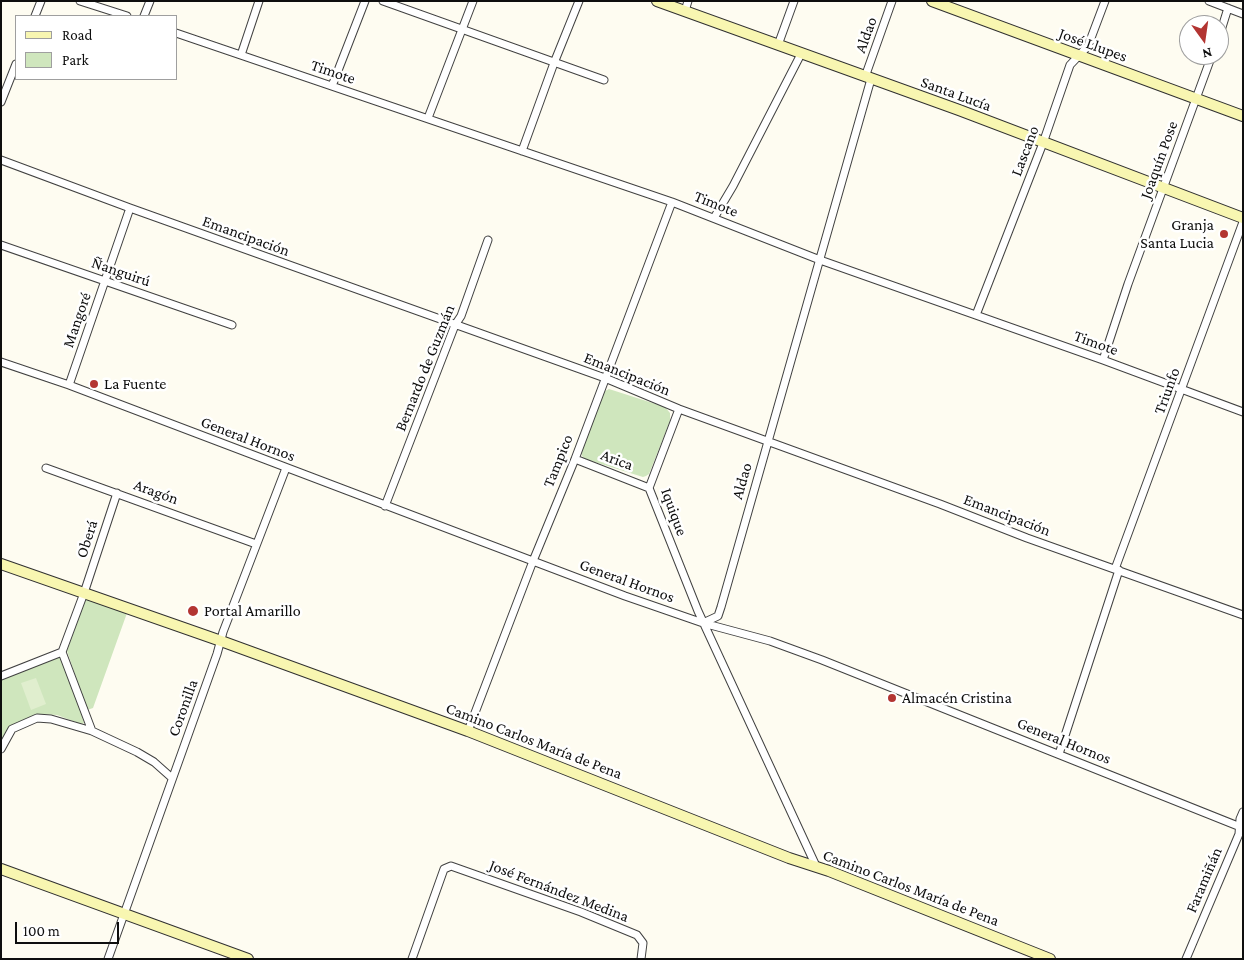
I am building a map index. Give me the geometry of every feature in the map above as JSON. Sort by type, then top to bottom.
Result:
[{"type":"street","points":[[35,15],[41,1]]},
{"type":"street","points":[[80,1],[124,15]]},
{"type":"street","points":[[144,15],[150,1]]},
{"type":"street","points":[[241,55],[260,1]]},
{"type":"street","points":[[332,86],[365,1]]},
{"type":"street","points":[[383,1],[604,80]]},
{"type":"street","points":[[428,118],[473,1]]},
{"type":"street","points":[[522,151],[579,1]]},
{"type":"street","name":"Santa Lucía","points":[[657,1],[686,6],[801,54],[1243,218]]},
{"type":"street","points":[[778,45],[794,1]]},
{"type":"street","name":"Aldao","points":[[703,623],[718,616],[721,607],[820,260],[868,78],[892,1]]},
{"type":"street","name":"José Llupes","points":[[932,1],[1243,116]]},
{"type":"street","name":"Lascano","points":[[976,315],[1044,143],[1070,65],[1088,46],[1105,1]]},
{"type":"street","points":[[1209,1],[1243,14]]},
{"type":"street","points":[[1226,15],[1228,8]]},
{"type":"street","name":"Timote","points":[[178,34],[672,202],[820,260],[1103,360],[1243,412]]},
{"type":"street","points":[[714,218],[733,186],[801,54]]},
{"type":"street","name":"Joaquín Pose","points":[[1103,360],[1208,65]]},
{"type":"street","points":[[1,102],[15,67]]},
{"type":"street","name":"Emancipación","points":[[1,160],[605,378],[679,409],[940,504],[1027,538],[1243,615]]},
{"type":"street","name":"Tampico","points":[[468,731],[672,202]]},
{"type":"street","name":"Mangoré","points":[[69,385],[130,208]]},
{"type":"street","name":"Triunfo","points":[[1059,754],[1117,569],[1243,222]]},
{"type":"street","name":"Bernardo de Guzmán","points":[[385,506],[455,325],[461,316],[488,240]]},
{"type":"street","name":"Ñanguirú","points":[[1,245],[232,325]]},
{"type":"street","name":"General Hornos","points":[[1,362],[69,385],[385,506],[703,623],[770,641],[1242,828]]},
{"type":"street","name":"Iquique","points":[[679,409],[650,488],[703,623]]},
{"type":"street","name":"Arica","points":[[574,459],[650,488]]},
{"type":"street","name":"Aragón","points":[[46,468],[256,544]]},
{"type":"street","name":"Coronilla","points":[[108,959],[256,544],[286,468]]},
{"type":"street","name":"Oberá","points":[[62,652],[84,594],[117,493]]},
{"type":"street","name":"Camino Carlos María de Pena","points":[[1,564],[221,641],[468,731],[1050,959]]},
{"type":"street","points":[[703,623],[816,866]]},
{"type":"street","points":[[1,676],[62,652],[92,732]]},
{"type":"street","points":[[1,749],[12,729],[37,718],[52,719],[92,732],[145,756],[172,778]]},
{"type":"street","name":"Faramiñán","points":[[1186,959],[1242,828],[1240,820],[1243,812]]},
{"type":"street","name":"José Fernández Medina","points":[[412,959],[446,867],[451,866],[524,891],[637,936],[643,944],[641,959]]},
{"type":"street","points":[[1,869],[248,959]]},
{"type":"green space","points":[[609,389],[665,407],[670,413],[670,421],[649,474],[646,476],[643,477],[585,459],[582,456],[581,451],[603,392]]},
{"type":"green space","points":[[87,598],[127,613],[93,708],[87,710],[67,651]]},
{"type":"green space","points":[[58,657],[62,658],[72,680],[84,723],[81,724],[57,715],[40,714],[13,726],[1,743],[1,679]]},
{"type":"green space","points":[[36,678],[46,704],[31,710],[21,683]]},
{"type":"place","name":"Granja Santa Lucia","points":[[1224,234]]},
{"type":"place","name":"La Fuente","points":[[94,384]]},
{"type":"place","name":"Portal Amarillo","points":[[193,611]]},
{"type":"place","name":"Almacén Cristina","points":[[892,698]]}]
